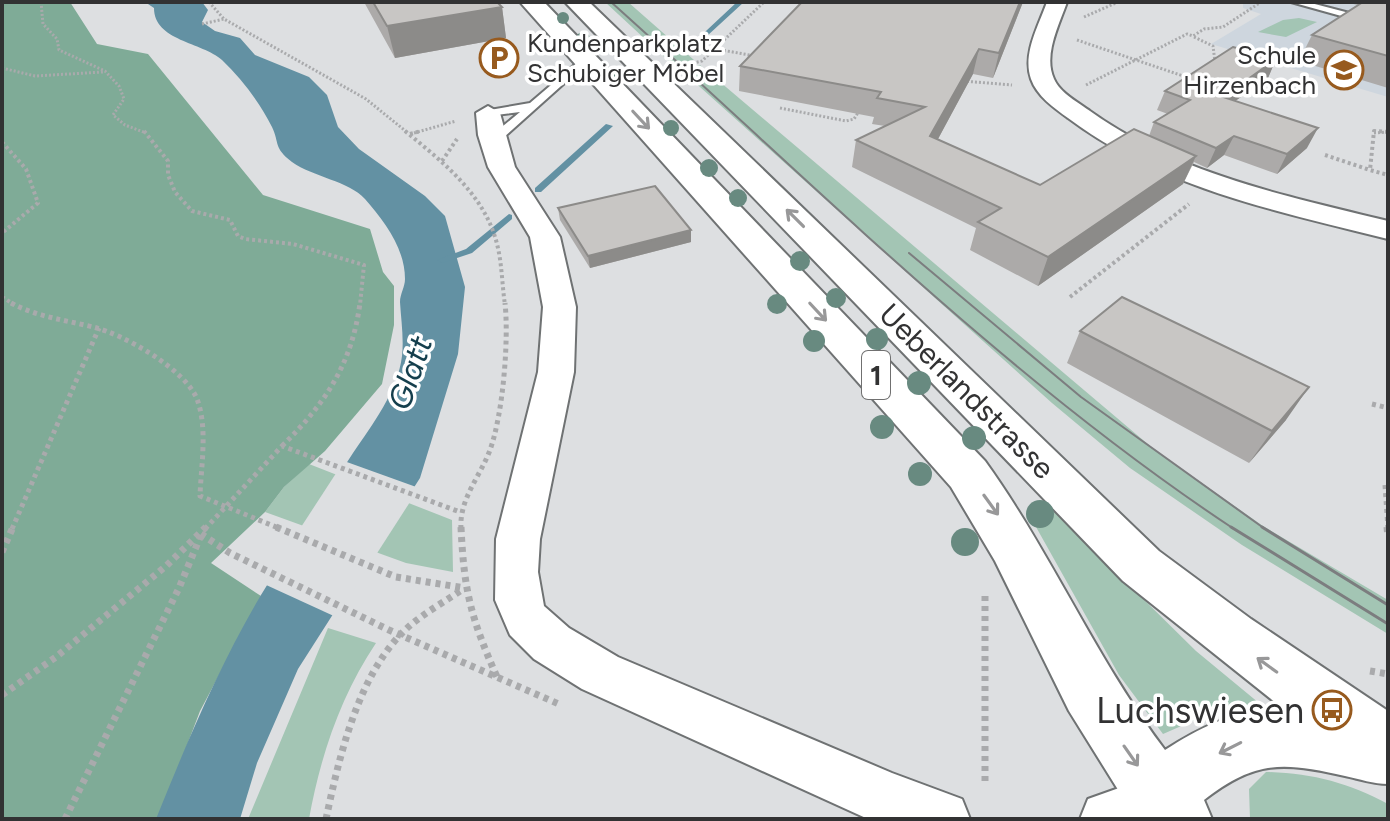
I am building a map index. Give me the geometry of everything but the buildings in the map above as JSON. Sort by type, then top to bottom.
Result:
[{"type":"main road","name":"Ueberlandstrasse","points":[[531,2],[968,474],[999,517],[1149,813]]},
{"type":"main road","name":"Ueberlandstrasse","points":[[576,2],[1141,566],[1245,649],[1388,746]]},
{"type":"main road","points":[[1149,813],[1204,761],[1243,742],[1290,736],[1388,754]]},
{"type":"street","points":[[1057,2],[1040,55],[1040,76],[1061,100],[1096,128],[1176,167],[1230,187],[1388,230]]},
{"type":"street","points":[[488,113],[490,143],[497,162],[545,238],[558,300],[555,379],[535,450],[518,530],[518,585],[524,618],[557,648],[600,673],[889,800],[942,819]]},
{"type":"lane","points":[[1296,2],[1388,26]]},
{"type":"lane","points":[[490,143],[585,59]]},
{"type":"lane","points":[[488,113],[534,106]]},
{"type":"path","points":[[2,695],[56,657],[201,534],[223,506],[327,398],[346,364],[359,329],[364,265],[293,244],[245,239],[238,236],[230,220],[192,211],[175,192],[168,175],[168,161],[144,131],[125,125],[113,115],[124,99],[118,81],[107,72],[59,50],[57,39],[43,24],[41,2]]},
{"type":"path","points":[[209,2],[224,19],[366,99],[450,170],[475,197],[487,217],[497,244],[509,338],[491,448],[460,512],[464,588],[475,627],[497,677]]},
{"type":"path","points":[[683,65],[702,61],[764,2]]},
{"type":"path","points":[[1079,17],[1118,2]]},
{"type":"path","points":[[1193,36],[1204,29],[1223,27],[1261,2]]},
{"type":"path","points":[[208,29],[202,24],[224,19]]},
{"type":"path","points":[[1078,89],[1127,60],[1138,61],[1187,34],[1213,46],[1215,65]]},
{"type":"path","points":[[1073,40],[1201,82]]},
{"type":"path","points":[[716,49],[761,57]]},
{"type":"path","points":[[2,68],[35,76],[107,72]]},
{"type":"path","points":[[952,79],[999,87],[1025,84]]},
{"type":"path","points":[[780,108],[846,121],[854,119],[862,107]]},
{"type":"path","points":[[410,134],[425,130]]},
{"type":"path","points":[[1370,170],[1374,131],[1388,132]]},
{"type":"path","points":[[2,142],[13,151],[36,185],[38,203],[2,233]]},
{"type":"path","points":[[1325,155],[1388,175]]},
{"type":"path","points":[[1070,297],[1191,203]]},
{"type":"path","points":[[2,297],[48,318],[99,328],[149,351],[196,394],[202,423],[200,496],[396,577],[464,588]]},
{"type":"path","points":[[2,552],[99,328]]},
{"type":"path","points":[[1372,404],[1388,408]]},
{"type":"path","points":[[282,446],[297,455],[460,512]]},
{"type":"path","points":[[1385,485],[1388,537]]},
{"type":"path","points":[[201,534],[230,553],[400,634]]},
{"type":"path","points":[[65,819],[179,588],[201,534]]},
{"type":"path","points":[[326,819],[331,791],[364,692],[400,634],[464,588]]},
{"type":"path","points":[[985,591],[985,782]]},
{"type":"shaded area","name":"Schule Hirzenbach","points":[[1243,2],[1388,2],[1388,97],[1211,44],[1261,14],[1243,8]]},
{"type":"green space","points":[[2,2],[70,2],[97,44],[148,54],[263,195],[370,229],[383,272],[394,286],[394,325],[382,384],[325,451],[284,487],[265,512],[211,563],[261,596],[200,711],[159,819],[2,819]]},
{"type":"green space","points":[[605,2],[628,2],[694,60],[672,64]]},
{"type":"green space","points":[[1299,18],[1317,22],[1286,37],[1258,32],[1283,20]]},
{"type":"green space","points":[[700,65],[1156,451],[1263,526],[1388,600],[1388,634],[1242,545],[1130,468],[1052,403],[680,69]]},
{"type":"green space","points":[[309,464],[452,520],[453,572],[406,563],[265,512],[284,487]]},
{"type":"green space","points":[[1052,509],[1196,651],[1265,708],[1225,707],[1163,734],[1119,675],[1031,518]]},
{"type":"green space","points":[[328,628],[376,643],[342,705],[319,773],[309,819],[248,819]]},
{"type":"green space","points":[[1266,772],[1299,774],[1359,790],[1388,804],[1388,819],[1250,819],[1249,789]]},
{"type":"water","name":"Glatt","points":[[145,2],[202,2],[208,10],[202,22],[215,31],[240,38],[255,55],[309,77],[327,95],[338,127],[359,149],[425,196],[445,216],[465,287],[458,354],[420,478],[298,669],[257,763],[240,819],[156,819],[231,649],[272,577],[390,395],[402,356],[400,302],[405,282],[404,268],[392,236],[365,199],[350,188],[301,167],[286,157],[279,149],[262,109],[237,75],[213,54],[180,40],[162,28],[154,8]]},
{"type":"pier","points":[[344,461],[419,488],[336,617],[264,584]]},
{"type":"waterway","points":[[693,46],[741,2]]},
{"type":"waterway","points":[[538,190],[609,126]]},
{"type":"waterway","points":[[442,260],[469,251],[509,217]]},
{"type":"tram line","points":[[611,2],[990,344],[1150,471],[1232,528]]},
{"type":"tram line","points":[[909,253],[1081,397],[1264,528]]},
{"type":"tram line","points":[[1232,528],[1388,624]]},
{"type":"tram line","points":[[1264,528],[1388,605]]},
{"type":"place","name":"Kundenparkplatz Schubiger Möbel","points":[[499,58]]},
{"type":"place","name":"Schule Hirzenbach","points":[[1344,70]]},
{"type":"place","name":"Luchswiesen","points":[[1332,710]]}]
